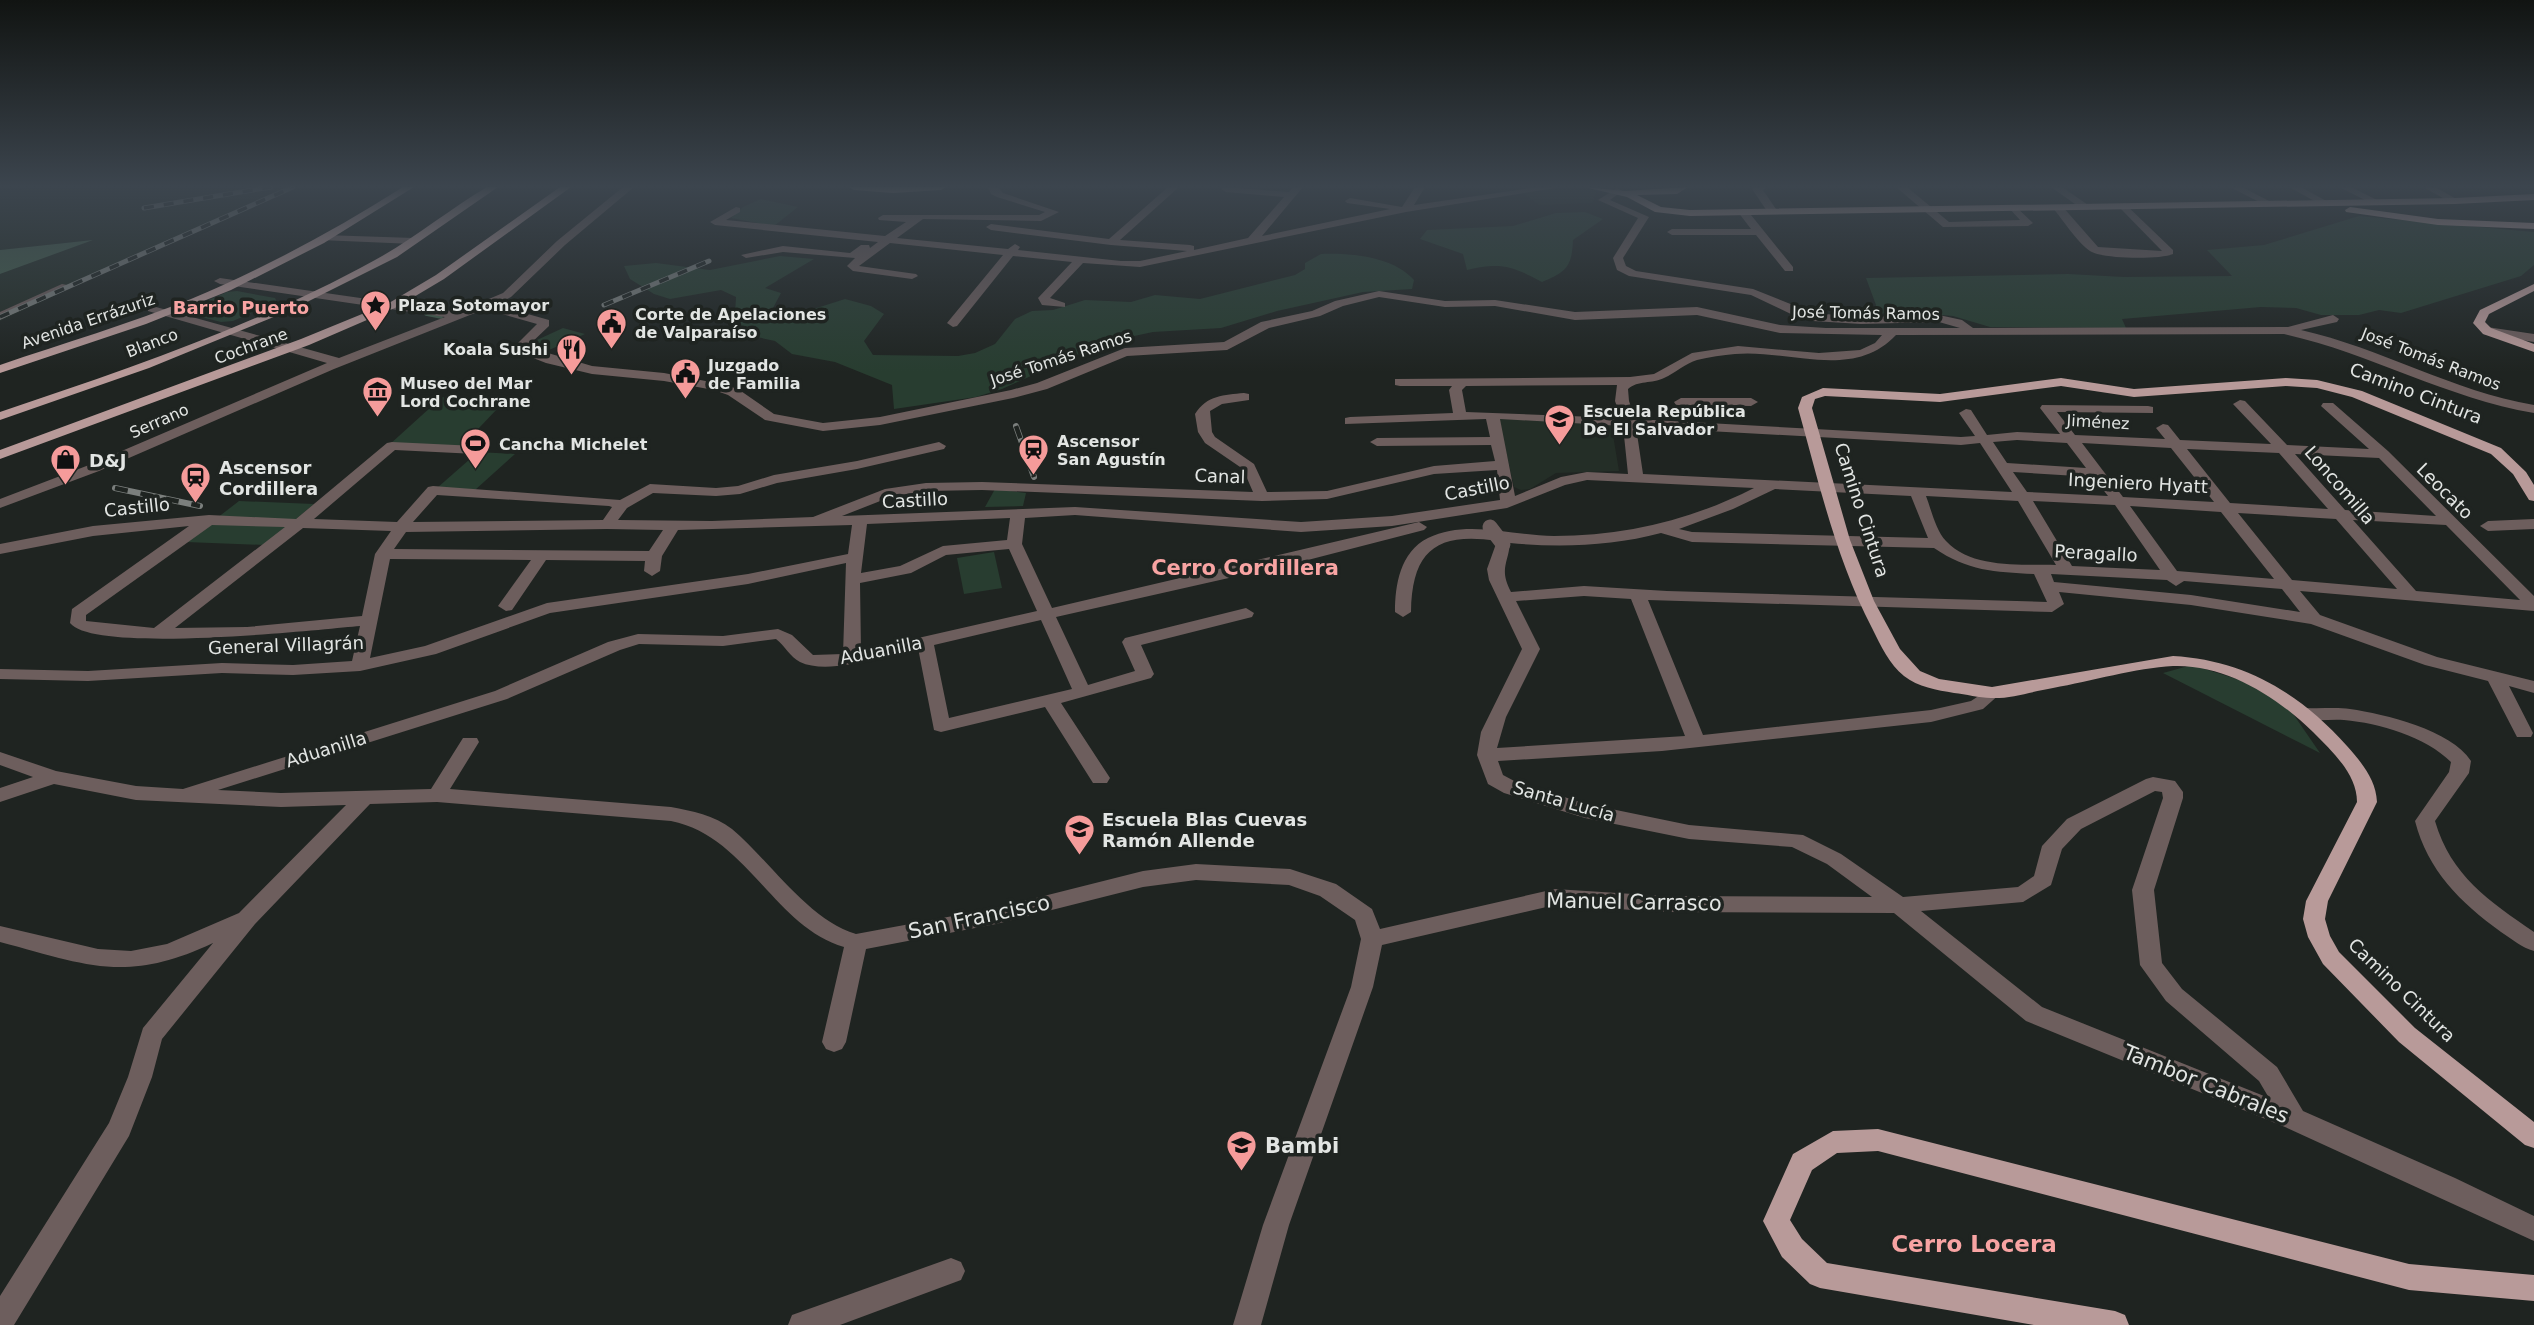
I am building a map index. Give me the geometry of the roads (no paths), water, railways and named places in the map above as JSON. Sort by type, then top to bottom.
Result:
[{"type":"main road","name":"Avenida Errázuriz","points":[[0,362],[158,312],[286,249]]},
{"type":"main road","name":"Avenida Errázuriz","points":[[0,369],[236,283],[303,249]]},
{"type":"main road","name":"Blanco","points":[[0,416],[114,376],[228,331],[316,294],[401,249]]},
{"type":"main road","name":"Cochrane","points":[[0,455],[289,348],[393,305],[440,277],[479,249]]},
{"type":"main road","points":[[2534,287],[2484,312],[2479,323],[2487,331],[2534,348]]},
{"type":"main road","name":"Camino Cintura","points":[[2534,497],[2519,472],[2505,457],[2490,448],[2357,394],[2301,382],[2134,393],[2062,382],[1940,398],[1823,392],[1809,397],[1806,403],[1842,540],[1866,601],[1891,649],[1914,675],[1948,688],[1992,693],[2173,661],[2193,661],[2240,674],[2306,714],[2334,742],[2368,789],[2368,802],[2317,901],[2314,919],[2319,937],[2331,958],[2407,1035],[2534,1137]]},
{"type":"main road","points":[[2115,1325],[1820,1275],[1792,1248],[1776,1221],[1802,1162],[1833,1142],[1878,1140],[2409,1277],[2534,1288]]},
{"type":"street","name":"Serrano","points":[[0,504],[94,468],[334,364],[486,306],[508,295],[555,249]]},
{"type":"street","points":[[746,255],[783,249],[852,256],[865,249]]},
{"type":"street","points":[[870,249],[852,265],[857,269],[912,276]]},
{"type":"street","points":[[968,249],[1140,264],[1220,249]]},
{"type":"street","points":[[953,323],[1014,249]]},
{"type":"street","points":[[1624,249],[1618,258],[1619,265],[1626,271],[1754,292],[1771,298],[1791,311],[1812,317],[1890,320],[1925,316],[1955,320],[1974,331]]},
{"type":"street","points":[[1773,249],[1789,269]]},
{"type":"street","points":[[2094,249],[2162,255],[2169,252],[2166,249]]},
{"type":"street","points":[[1061,305],[1046,303],[1044,298],[1080,260]]},
{"type":"street","points":[[220,281],[458,315]]},
{"type":"street","points":[[0,316],[66,286]]},
{"type":"street","name":"José Tomás Ramos","points":[[486,306],[545,323],[522,345],[527,351],[550,360],[592,370],[664,377],[733,392],[770,417],[822,427],[880,421],[1013,394],[1042,386],[1125,352],[1227,346],[1265,325],[1316,314],[1339,303],[1379,294],[1401,295],[1445,304],[1495,303],[1562,316],[1697,311],[1780,329],[1826,332],[2284,330],[2334,341],[2484,399],[2534,409]]},
{"type":"street","points":[[158,312],[289,348],[334,364]]},
{"type":"street","points":[[2284,330],[2333,319]]},
{"type":"street","points":[[1399,382],[1630,381],[1657,377],[1692,358],[1738,350],[1819,357],[1862,354],[1879,346],[1893,331]]},
{"type":"street","points":[[2487,331],[2534,338]]},
{"type":"street","points":[[1460,415],[1455,390],[1463,381]]},
{"type":"street","points":[[1630,381],[1624,385],[1622,393],[1629,422],[1636,477]]},
{"type":"street","points":[[1244,397],[1218,400],[1205,409],[1202,414],[1205,432],[1210,440],[1249,467],[1262,497]]},
{"type":"street","points":[[1681,402],[1751,402]]},
{"type":"street","points":[[1716,403],[1725,427]]},
{"type":"street","name":"Loncomilla","points":[[2240,404],[2410,594]]},
{"type":"street","name":"Leocato","points":[[2328,406],[2383,454],[2447,521],[2534,605]]},
{"type":"street","points":[[2148,410],[2048,408],[2119,500],[2190,600]]},
{"type":"street","points":[[1966,413],[2023,497],[2067,571]]},
{"type":"street","points":[[1492,415],[1508,490],[1507,504]]},
{"type":"street","name":"Jiménez","points":[[1350,421],[1492,415],[1961,441],[2017,436],[2383,454]]},
{"type":"street","points":[[2164,428],[2314,619]]},
{"type":"street","points":[[1377,442],[1497,441]]},
{"type":"street","points":[[158,633],[301,523],[391,446],[475,450]]},
{"type":"street","points":[[607,524],[622,505],[650,488],[716,492],[740,489],[774,479],[857,465],[939,446]]},
{"type":"street","name":"Canal","points":[[812,523],[890,492],[926,487],[1044,488],[1262,497],[1327,495],[1434,470],[1503,465]]},
{"type":"street","points":[[2003,467],[2098,473]]},
{"type":"street","name":"Castillo","points":[[0,549],[105,530],[209,520],[404,527],[607,524],[673,526],[860,522],[1102,511],[1301,527],[1395,527],[1507,504],[1572,478],[1636,477],[1826,486]]},
{"type":"street","points":[[1403,612],[1404,583],[1417,554],[1431,543],[1454,535],[1482,532],[1508,538],[1580,540],[1662,529],[1733,506],[1774,484]]},
{"type":"street","name":"Ingeniero Hyatt","points":[[1826,486],[2119,500],[2447,521]]},
{"type":"street","points":[[1044,488],[1024,513],[1014,544],[1082,692]]},
{"type":"street","points":[[360,666],[383,554],[433,490],[622,505]]},
{"type":"street","points":[[1916,491],[1938,543]]},
{"type":"street","name":"Aduanilla","points":[[181,795],[501,695],[614,646],[638,639],[723,641],[778,634],[787,636],[802,657],[815,661],[852,658],[1300,557],[1395,527],[1460,519],[1486,524],[1503,544],[1494,569],[1504,597]]},
{"type":"street","points":[[209,520],[78,613],[78,623],[85,628],[158,633],[247,632],[369,620]]},
{"type":"street","points":[[852,658],[852,580],[860,522]]},
{"type":"street","points":[[2488,526],[2534,524]]},
{"type":"street","points":[[383,554],[542,555],[653,563],[673,526]]},
{"type":"street","points":[[1300,557],[1301,527]]},
{"type":"street","name":"Peragallo","points":[[1662,529],[1692,537],[1938,543],[1961,559],[1979,565],[2172,575],[2534,605]]},
{"type":"street","points":[[852,580],[905,570],[943,551],[1014,544]]},
{"type":"street","points":[[506,606],[542,555]]},
{"type":"street","name":"General Villagrán","points":[[0,674],[88,676],[222,668],[293,670],[360,666],[430,650],[547,608],[748,579],[854,557]]},
{"type":"street","points":[[1992,693],[1978,705],[1931,716],[1695,739],[1662,745],[1487,755],[1498,712],[1531,649],[1504,597],[1584,591],[2046,608],[2056,604],[2040,569]]},
{"type":"street","points":[[2050,586],[2190,600],[2314,619],[2431,661],[2534,687]]},
{"type":"street","points":[[1637,594],[1695,739]]},
{"type":"street","points":[[925,642],[941,726],[1145,674],[1131,642],[1245,613]]},
{"type":"street","points":[[2496,679],[2524,733]]},
{"type":"street","points":[[1049,700],[1100,778]]},
{"type":"street","points":[[2306,714],[2350,715],[2427,738],[2453,750],[2461,761],[2459,773],[2426,821],[2428,836],[2455,883],[2469,898],[2534,943]]},
{"type":"street","points":[[437,795],[470,742]]},
{"type":"street","name":"Santa Lucía","points":[[1487,755],[1495,779],[1511,788],[1585,811],[1689,832],[1796,840],[1834,859],[1899,905]]},
{"type":"street","points":[[0,758],[53,777],[136,793],[281,800],[437,795],[671,814],[697,819],[723,833],[801,910],[835,936],[856,942],[834,1042]]},
{"type":"street","points":[[0,795],[53,777]]},
{"type":"street","name":"Manuel Carrasco","points":[[1372,939],[1555,897],[1664,904],[1899,905],[2023,894],[2043,880],[2052,846],[2074,824],[2153,784],[2168,786],[2173,792],[2173,798],[2143,890],[2151,965],[2174,995],[2268,1074],[2294,1119]]},
{"type":"street","points":[[0,1322],[120,1128],[140,1077],[151,1035],[247,918],[365,797]]},
{"type":"street","name":"San Francisco","points":[[856,942],[996,916],[1143,878],[1196,872],[1290,877],[1328,890],[1364,915],[1372,939]]},
{"type":"street","name":"Tambor Cabrales","points":[[1899,905],[2034,1014],[2294,1119],[2446,1186],[2534,1229]]},
{"type":"street","points":[[0,934],[100,958],[133,960],[166,953],[247,918]]},
{"type":"street","points":[[1247,1325],[1276,1225],[1362,988],[1372,939]]},
{"type":"street","points":[[802,1325],[951,1271]]},
{"type":"waterway","points":[[426,314],[441,317]]},
{"type":"railway","points":[[0,317],[154,249]]},
{"type":"railway","points":[[604,305],[709,261]]},
{"type":"railway","points":[[1016,426],[1034,477]]},
{"type":"railway","points":[[115,488],[200,506]]},
{"type":"place","name":"Plaza Sotomayor","points":[[375,332]]},
{"type":"place","name":"Corte de Apelaciones de Valparaíso","points":[[612,350]]},
{"type":"place","name":"Koala Sushi","points":[[571,376]]},
{"type":"place","name":"Juzgado de Familia","points":[[685,401]]},
{"type":"place","name":"Museo del Mar Lord Cochrane","points":[[377,419]]},
{"type":"place","name":"Escuela República De El Salvador","points":[[1560,447]]},
{"type":"place","name":"Cancha Michelet","points":[[476,471]]},
{"type":"place","name":"Ascensor San Agustín","points":[[1034,477]]},
{"type":"place","name":"D&J","points":[[66,487]]},
{"type":"place","name":"Ascensor Cordillera","points":[[196,504]]},
{"type":"place","name":"Escuela Blas Cuevas Ramón Allende","points":[[1079,856]]},
{"type":"place","name":"Bambi","points":[[1242,1173]]},
{"type":"district","name":"Barrio Puerto","points":[[241,307]]},
{"type":"district","name":"Cerro Cordillera","points":[[1245,568]]},
{"type":"district","name":"Cerro Locera","points":[[1974,1244]]}]
